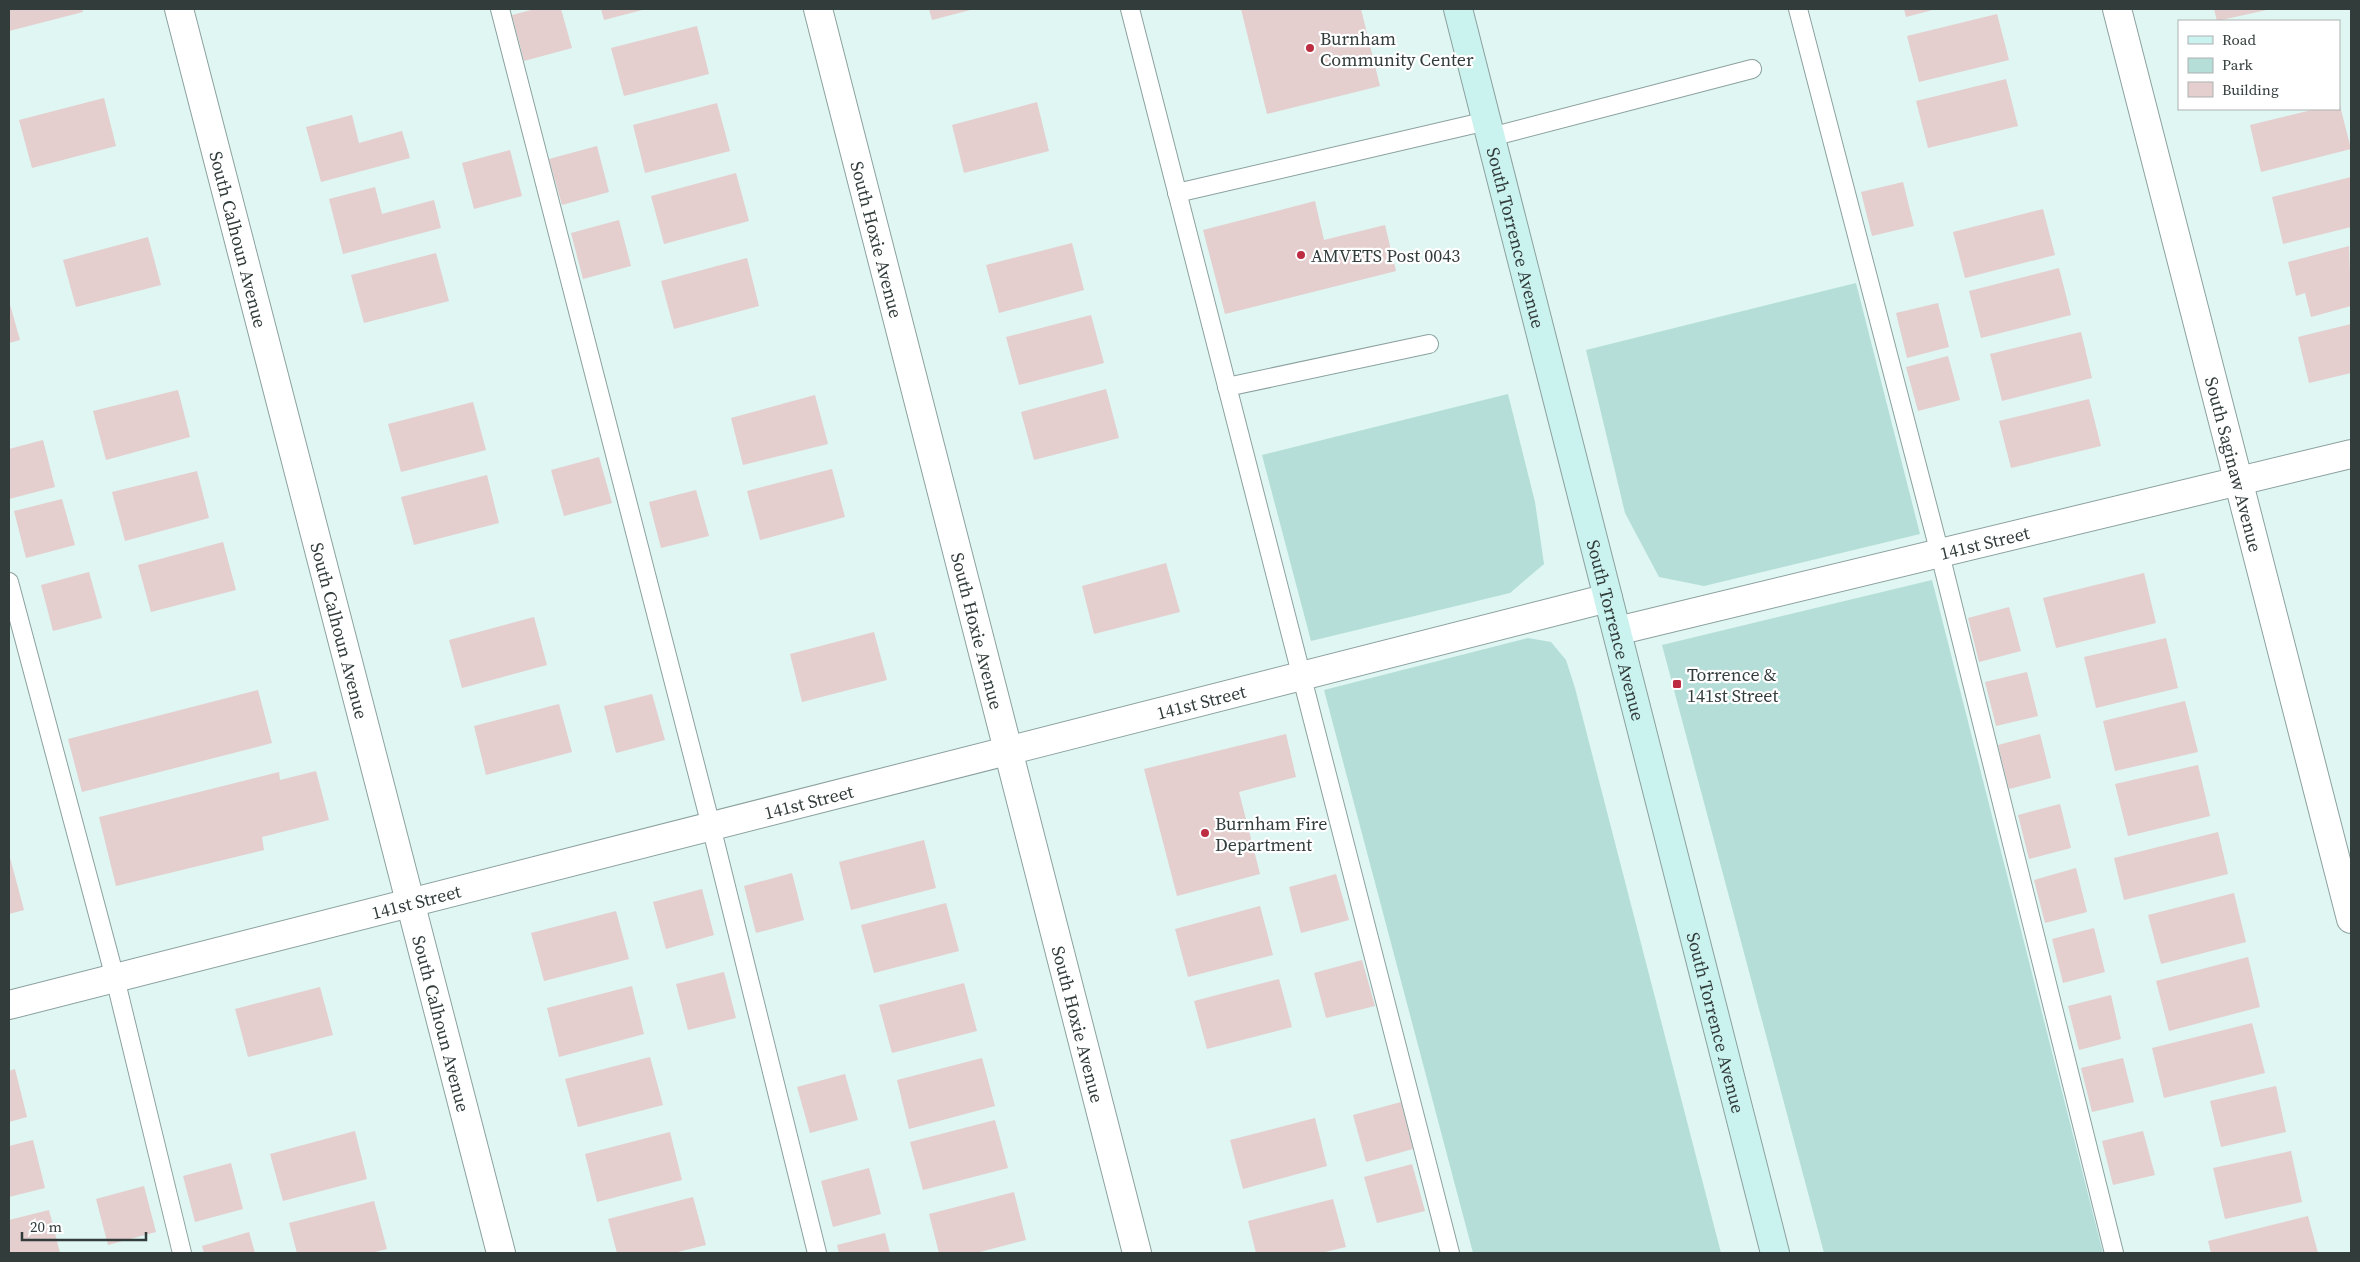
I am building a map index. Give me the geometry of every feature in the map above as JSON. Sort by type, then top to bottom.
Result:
[{"type":"main road","name":"South Torrence Avenue","points":[[1458,9],[1775,1253]]},
{"type":"street","name":"South Calhoun Avenue","points":[[179,9],[501,1253]]},
{"type":"street","name":"South Hoxie Avenue","points":[[818,9],[1137,1253]]},
{"type":"street","name":"South Saginaw Avenue","points":[[2117,9],[2237,482],[2351,919]]},
{"type":"street","name":"141st Street","points":[[1617,631],[2351,454]]},
{"type":"street","name":"141st Street","points":[[9,1005],[1608,598]]},
{"type":"lane","points":[[500,9],[711,826],[817,1253]]},
{"type":"lane","points":[[1130,9],[1450,1253]]},
{"type":"lane","points":[[1798,9],[1940,554],[2114,1253]]},
{"type":"lane","points":[[1177,193],[1489,129],[1752,70]]},
{"type":"lane","points":[[1227,387],[1429,344]]},
{"type":"lane","points":[[9,582],[115,978],[182,1253]]},
{"type":"green space","points":[[1856,283],[1920,534],[1704,586],[1659,577],[1625,513],[1586,350]]},
{"type":"green space","points":[[1508,394],[1535,502],[1544,564],[1510,593],[1311,641],[1262,455]]},
{"type":"green space","points":[[1932,580],[2103,1253],[1824,1253],[1662,645]]},
{"type":"green space","points":[[1528,638],[1551,642],[1566,660],[1575,688],[1721,1253],[1473,1253],[1324,690]]},
{"type":"building","points":[[9,9],[82,9],[83,12],[9,31]]},
{"type":"building","points":[[535,9],[561,9],[572,48],[524,61],[512,15]]},
{"type":"building","points":[[601,9],[646,9],[604,20]]},
{"type":"building","points":[[929,9],[974,9],[932,20]]},
{"type":"building","name":"Burnham Community Center","points":[[1241,9],[1361,9],[1380,86],[1267,114]]},
{"type":"building","points":[[1904,9],[1936,9],[1906,17]]},
{"type":"building","points":[[2214,9],[2271,9],[2222,20],[2217,20]]},
{"type":"building","points":[[1997,14],[2009,60],[1919,82],[1907,36]]},
{"type":"building","points":[[697,26],[709,74],[624,96],[611,48]]},
{"type":"building","points":[[2006,79],[2018,126],[1928,148],[1916,101]]},
{"type":"building","points":[[104,98],[116,146],[32,168],[19,120]]},
{"type":"building","points":[[1037,102],[1049,151],[964,173],[952,125]]},
{"type":"building","points":[[717,103],[730,151],[645,173],[633,125]]},
{"type":"building","points":[[2340,106],[2351,149],[2261,172],[2250,125],[2312,110],[2340,110]]},
{"type":"building","points":[[352,115],[359,143],[402,131],[410,158],[321,182],[306,127]]},
{"type":"building","points":[[597,146],[609,192],[562,205],[549,159]]},
{"type":"building","points":[[510,150],[522,196],[474,209],[462,163]]},
{"type":"building","points":[[736,173],[749,221],[664,244],[651,196]]},
{"type":"building","points":[[2351,177],[2351,227],[2283,244],[2272,197]]},
{"type":"building","points":[[1903,182],[1914,226],[1872,236],[1861,192]]},
{"type":"building","points":[[375,187],[382,214],[434,200],[441,228],[343,254],[329,199]]},
{"type":"building","name":"AMVETS Post 0043","points":[[1315,201],[1324,240],[1385,225],[1396,271],[1225,314],[1203,230]]},
{"type":"building","points":[[2043,209],[2055,255],[1965,278],[1953,232]]},
{"type":"building","points":[[619,220],[631,266],[583,279],[571,233]]},
{"type":"building","points":[[148,237],[161,285],[76,307],[63,260]]},
{"type":"building","points":[[1072,243],[1084,290],[999,313],[986,265]]},
{"type":"building","points":[[2349,246],[2351,306],[2311,317],[2305,293],[2296,296],[2288,262]]},
{"type":"building","points":[[436,253],[449,301],[364,323],[351,275]]},
{"type":"building","points":[[747,258],[759,306],[674,329],[661,281]]},
{"type":"building","points":[[2059,268],[2071,315],[1981,338],[1969,291]]},
{"type":"building","points":[[9,301],[20,340],[9,343]]},
{"type":"building","points":[[1938,303],[1949,347],[1907,358],[1896,313]]},
{"type":"building","points":[[1091,315],[1104,363],[1019,385],[1006,337]]},
{"type":"building","points":[[2351,324],[2351,373],[2309,383],[2298,337]]},
{"type":"building","points":[[2081,332],[2092,378],[2002,401],[1990,354]]},
{"type":"building","points":[[1948,356],[1960,400],[1918,411],[1906,367]]},
{"type":"building","points":[[1106,389],[1119,438],[1034,460],[1021,412]]},
{"type":"building","points":[[178,390],[190,437],[106,460],[93,411]]},
{"type":"building","points":[[815,395],[828,444],[743,465],[731,418]]},
{"type":"building","points":[[2089,399],[2101,446],[2011,468],[1999,421]]},
{"type":"building","points":[[473,402],[486,450],[401,472],[388,424]]},
{"type":"building","points":[[43,440],[55,487],[9,499],[9,449]]},
{"type":"building","points":[[599,457],[612,503],[564,516],[551,470]]},
{"type":"building","points":[[832,469],[845,517],[760,540],[747,491]]},
{"type":"building","points":[[197,471],[209,518],[125,541],[112,492]]},
{"type":"building","points":[[487,475],[499,523],[414,545],[401,497]]},
{"type":"building","points":[[696,490],[709,536],[661,548],[649,502]]},
{"type":"building","points":[[62,499],[75,545],[26,558],[14,511]]},
{"type":"building","points":[[223,542],[236,590],[151,612],[138,565]]},
{"type":"building","points":[[1166,563],[1180,612],[1094,634],[1082,586]]},
{"type":"building","points":[[89,572],[102,618],[53,631],[41,585]]},
{"type":"building","points":[[2144,573],[2156,623],[2056,648],[2043,598]]},
{"type":"building","points":[[2009,607],[2021,651],[1979,662],[1968,618]]},
{"type":"building","points":[[534,617],[547,665],[462,688],[449,640]]},
{"type":"building","points":[[874,632],[887,680],[802,702],[790,654]]},
{"type":"building","points":[[2166,638],[2178,688],[2096,708],[2084,657]]},
{"type":"building","points":[[2027,672],[2038,716],[1996,726],[1985,682]]},
{"type":"building","points":[[258,690],[272,743],[82,792],[68,739]]},
{"type":"building","points":[[652,694],[665,740],[616,753],[604,706]]},
{"type":"building","points":[[2185,701],[2198,752],[2115,771],[2103,721]]},
{"type":"building","points":[[559,704],[572,752],[486,775],[474,726]]},
{"type":"building","name":"Burnham Fire Department","points":[[1286,734],[1296,777],[1239,792],[1260,874],[1177,896],[1144,769]]},
{"type":"building","points":[[2040,734],[2051,778],[2009,789],[1998,745]]},
{"type":"building","points":[[2198,765],[2210,816],[2128,836],[2115,784]]},
{"type":"building","points":[[316,771],[329,820],[262,837],[264,850],[116,886],[99,817],[279,772],[280,780]]},
{"type":"building","points":[[2060,804],[2071,848],[2029,859],[2018,815]]},
{"type":"building","points":[[2218,832],[2228,874],[2124,900],[2114,858]]},
{"type":"building","points":[[924,840],[936,888],[851,910],[839,862]]},
{"type":"building","points":[[9,854],[24,910],[9,914]]},
{"type":"building","points":[[2076,868],[2087,912],[2045,923],[2034,880]]},
{"type":"building","points":[[792,873],[804,920],[756,933],[744,886]]},
{"type":"building","points":[[1336,874],[1349,920],[1301,933],[1289,887]]},
{"type":"building","points":[[702,889],[714,935],[666,949],[653,902]]},
{"type":"building","points":[[2234,893],[2246,942],[2161,964],[2148,915]]},
{"type":"building","points":[[946,903],[959,951],[874,973],[861,925]]},
{"type":"building","points":[[1260,906],[1273,955],[1188,977],[1175,929]]},
{"type":"building","points":[[616,911],[629,959],[544,981],[531,933]]},
{"type":"building","points":[[2094,928],[2105,972],[2063,983],[2052,939]]},
{"type":"building","points":[[2248,957],[2260,1007],[2169,1031],[2156,981]]},
{"type":"building","points":[[1362,960],[1375,1006],[1326,1018],[1314,973]]},
{"type":"building","points":[[724,972],[736,1018],[688,1030],[676,984]]},
{"type":"building","points":[[1279,979],[1292,1027],[1207,1049],[1194,1001]]},
{"type":"building","points":[[964,983],[977,1031],[892,1053],[879,1005]]},
{"type":"building","points":[[632,986],[644,1034],[559,1057],[547,1008]]},
{"type":"building","points":[[320,987],[333,1035],[248,1057],[235,1009]]},
{"type":"building","points":[[2111,995],[2121,1039],[2079,1050],[2068,1006]]},
{"type":"building","points":[[2252,1023],[2265,1073],[2164,1098],[2152,1048]]},
{"type":"building","points":[[650,1057],[663,1105],[578,1127],[565,1079]]},
{"type":"building","points":[[982,1058],[995,1106],[909,1129],[897,1080]]},
{"type":"building","points":[[2123,1058],[2134,1102],[2092,1112],[2081,1068]]},
{"type":"building","points":[[15,1069],[27,1117],[9,1122],[9,1071]]},
{"type":"building","points":[[845,1074],[858,1120],[810,1133],[797,1087]]},
{"type":"building","points":[[2276,1086],[2286,1132],[2221,1147],[2210,1101]]},
{"type":"building","points":[[1401,1102],[1413,1149],[1366,1162],[1353,1115]]},
{"type":"building","points":[[1315,1118],[1327,1166],[1243,1189],[1230,1140]]},
{"type":"building","points":[[995,1120],[1008,1168],[923,1190],[910,1142]]},
{"type":"building","points":[[355,1131],[367,1179],[283,1201],[270,1154]]},
{"type":"building","points":[[2143,1131],[2155,1175],[2113,1185],[2102,1141]]},
{"type":"building","points":[[670,1132],[682,1180],[597,1202],[585,1154]]},
{"type":"building","points":[[33,1140],[45,1188],[9,1197],[9,1146]]},
{"type":"building","points":[[2291,1151],[2302,1202],[2225,1219],[2213,1168]]},
{"type":"building","points":[[231,1163],[243,1209],[195,1222],[183,1176]]},
{"type":"building","points":[[1412,1164],[1425,1211],[1377,1223],[1364,1177]]},
{"type":"building","points":[[869,1168],[881,1214],[833,1227],[821,1181]]},
{"type":"building","points":[[144,1186],[156,1232],[108,1245],[96,1199]]},
{"type":"building","points":[[1014,1192],[1026,1240],[976,1253],[939,1253],[929,1214]]},
{"type":"building","points":[[693,1197],[706,1245],[674,1253],[617,1253],[608,1219]]},
{"type":"building","points":[[1333,1199],[1346,1247],[1321,1253],[1256,1253],[1248,1221]]},
{"type":"building","points":[[374,1201],[387,1249],[371,1253],[297,1253],[289,1223]]},
{"type":"building","points":[[49,1210],[60,1253],[9,1253],[9,1220]]},
{"type":"building","points":[[2308,1216],[2318,1253],[2211,1253],[2208,1241]]},
{"type":"building","points":[[249,1232],[255,1253],[204,1253],[202,1246]]},
{"type":"building","points":[[885,1233],[890,1253],[839,1253],[837,1245]]},
{"type":"place","name":"Burnham Community Center","points":[[1310,48]]},
{"type":"place","name":"AMVETS Post 0043","points":[[1301,255]]},
{"type":"place","name":"Torrence & 141st Street","points":[[1677,684]]},
{"type":"place","name":"Burnham Fire Department","points":[[1205,833]]}]
